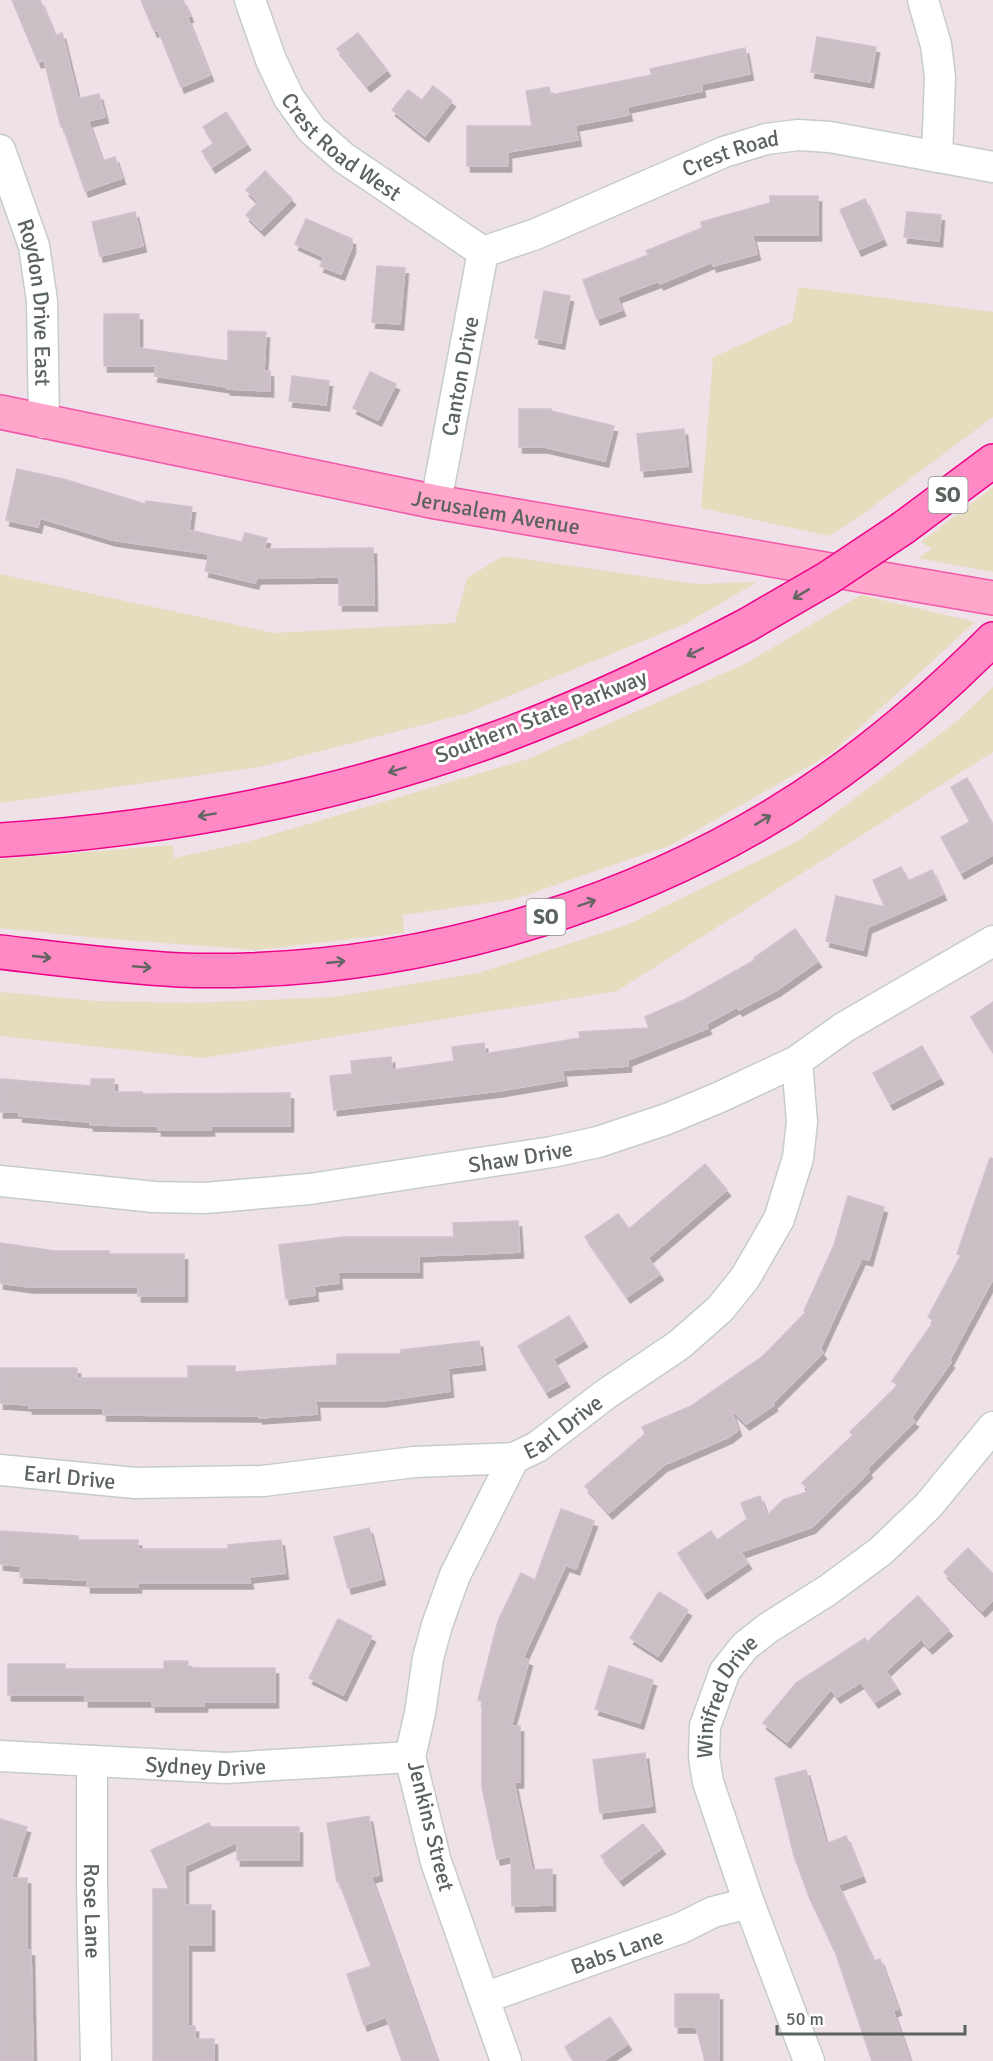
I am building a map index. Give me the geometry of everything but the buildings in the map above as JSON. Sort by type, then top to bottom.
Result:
[{"type":"highway","name":"Southern State Parkway","points":[[0,840],[92,832],[194,817],[273,802],[363,780],[484,742],[627,685],[747,625],[828,578],[903,528],[993,461]]},
{"type":"highway","name":"SO","points":[[0,952],[168,969],[233,969],[356,960],[450,944],[495,932],[596,900],[647,879],[737,836],[788,806],[866,752],[948,683],[993,639]]},
{"type":"main road","name":"Jerusalem Avenue","points":[[0,412],[44,423],[436,502],[993,598]]},
{"type":"street","name":"Crest Road West","points":[[250,0],[271,60],[289,98],[312,129],[344,158],[483,252]]},
{"type":"street","points":[[922,0],[936,45],[940,77],[937,157]]},
{"type":"street","name":"Crest Road","points":[[483,252],[536,234],[724,152],[765,140],[798,135],[830,137],[993,168]]},
{"type":"street","name":"Roydon Drive East","points":[[0,150],[34,246],[42,301],[44,423]]},
{"type":"street","name":"Canton Drive","points":[[436,502],[483,252]]},
{"type":"street","name":"Shaw Drive","points":[[0,1181],[154,1197],[205,1198],[310,1189],[552,1152],[598,1142],[699,1106],[797,1061],[843,1028],[993,941]]},
{"type":"street","name":"Earl Drive","points":[[0,1470],[135,1483],[263,1481],[414,1462],[514,1458],[537,1447],[606,1394],[679,1345],[720,1309],[745,1278],[779,1219],[798,1158],[802,1122],[797,1061]]},
{"type":"street","name":"Winifred Drive","points":[[809,2061],[749,1903],[708,1782],[704,1757],[705,1726],[725,1671],[745,1646],[881,1551],[928,1506],[993,1427]]},
{"type":"street","name":"Jenkins Street","points":[[506,2061],[435,1862],[410,1757],[420,1713],[428,1658],[437,1625],[456,1575],[514,1458]]},
{"type":"street","name":"Sydney Drive","points":[[0,1756],[226,1768],[410,1757]]},
{"type":"street","name":"Rose Lane","points":[[92,1761],[96,2061]]},
{"type":"street","name":"Babs Lane","points":[[484,1998],[681,1928],[713,1912],[749,1903]]},
{"type":"shaded area","points":[[799,287],[993,312],[993,417],[863,514],[829,536],[701,508],[713,357],[792,322]]},
{"type":"shaded area","points":[[993,487],[993,572],[918,558],[932,549],[921,542]]},
{"type":"shaded area","points":[[503,556],[697,584],[757,582],[687,623],[465,714],[259,767],[0,803],[0,574],[274,633],[455,623],[467,578]]},
{"type":"shaded area","points":[[861,595],[975,622],[832,753],[671,845],[515,899],[403,915],[404,933],[256,950],[0,928],[0,859],[173,845],[174,858],[247,842],[528,759],[747,663]]},
{"type":"shaded area","points":[[993,687],[993,752],[617,991],[203,1058],[0,1036],[0,992],[97,1001],[193,1003],[333,997],[478,973],[627,925],[800,840],[957,721]]}]
